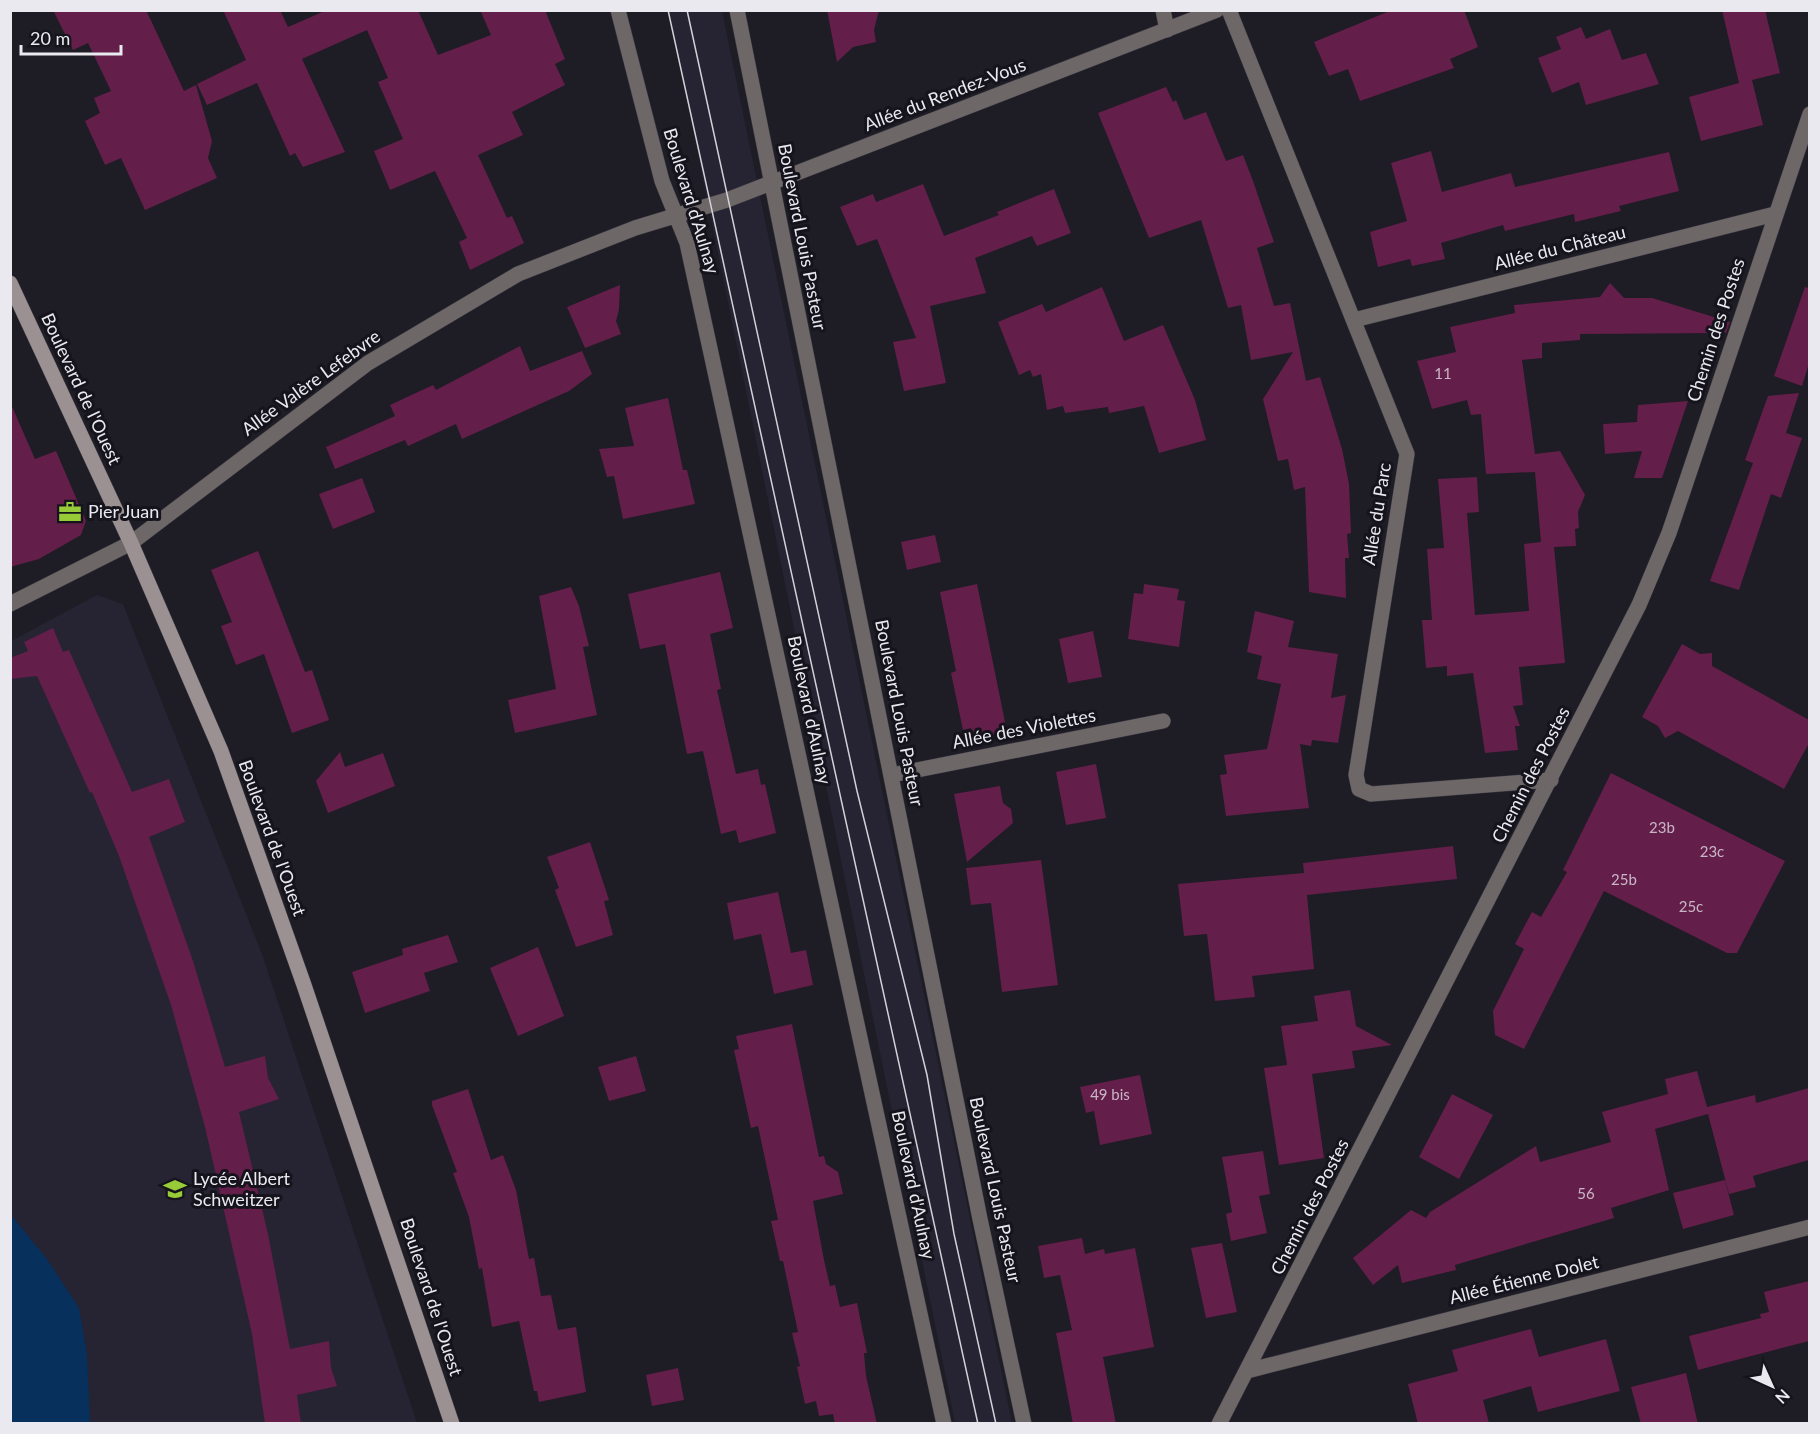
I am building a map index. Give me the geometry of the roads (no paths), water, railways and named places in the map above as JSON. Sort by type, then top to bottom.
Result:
[{"type":"street","name":"Boulevard d'Aulnay","points":[[618,10],[662,181],[680,214],[687,243],[944,1424]]},
{"type":"street","name":"Boulevard Louis Pasteur","points":[[737,10],[980,1219],[1024,1424]]},
{"type":"street","points":[[1163,10],[1167,30]]},
{"type":"street","name":"Allée du Rendez-Vous","points":[[680,214],[771,183],[1217,10]]},
{"type":"street","name":"Allée du Parc","points":[[1229,10],[1407,454],[1356,776],[1359,789],[1371,794],[1551,780]]},
{"type":"street","name":"Chemin des Postes","points":[[1219,1424],[1639,605],[1669,533],[1809,114]]},
{"type":"street","name":"Allée Valère Lefebvre","points":[[10,604],[131,543],[368,363],[518,274],[680,214]]},
{"type":"street","name":"Allée du Château","points":[[1354,320],[1775,214]]},
{"type":"street","name":"Boulevard de l'Ouest","points":[[10,283],[131,543],[221,750],[308,996],[452,1424]]},
{"type":"street","name":"Allée des Violettes","points":[[892,775],[1163,721]]},
{"type":"street","name":"Allée Étienne Dolet","points":[[1248,1371],[1809,1227]]},
{"type":"water","points":[[11,1215],[47,1259],[79,1308],[87,1354],[90,1423],[11,1423]]},
{"type":"tram line","points":[[668,10],[978,1424]]},
{"type":"tram line","points":[[687,10],[857,791],[927,1075],[954,1234],[996,1424]]},
{"type":"place","name":"Pier Juan","points":[[70,512]]},
{"type":"place","name":"Lycée Albert Schweitzer","points":[[175,1189]]}]
